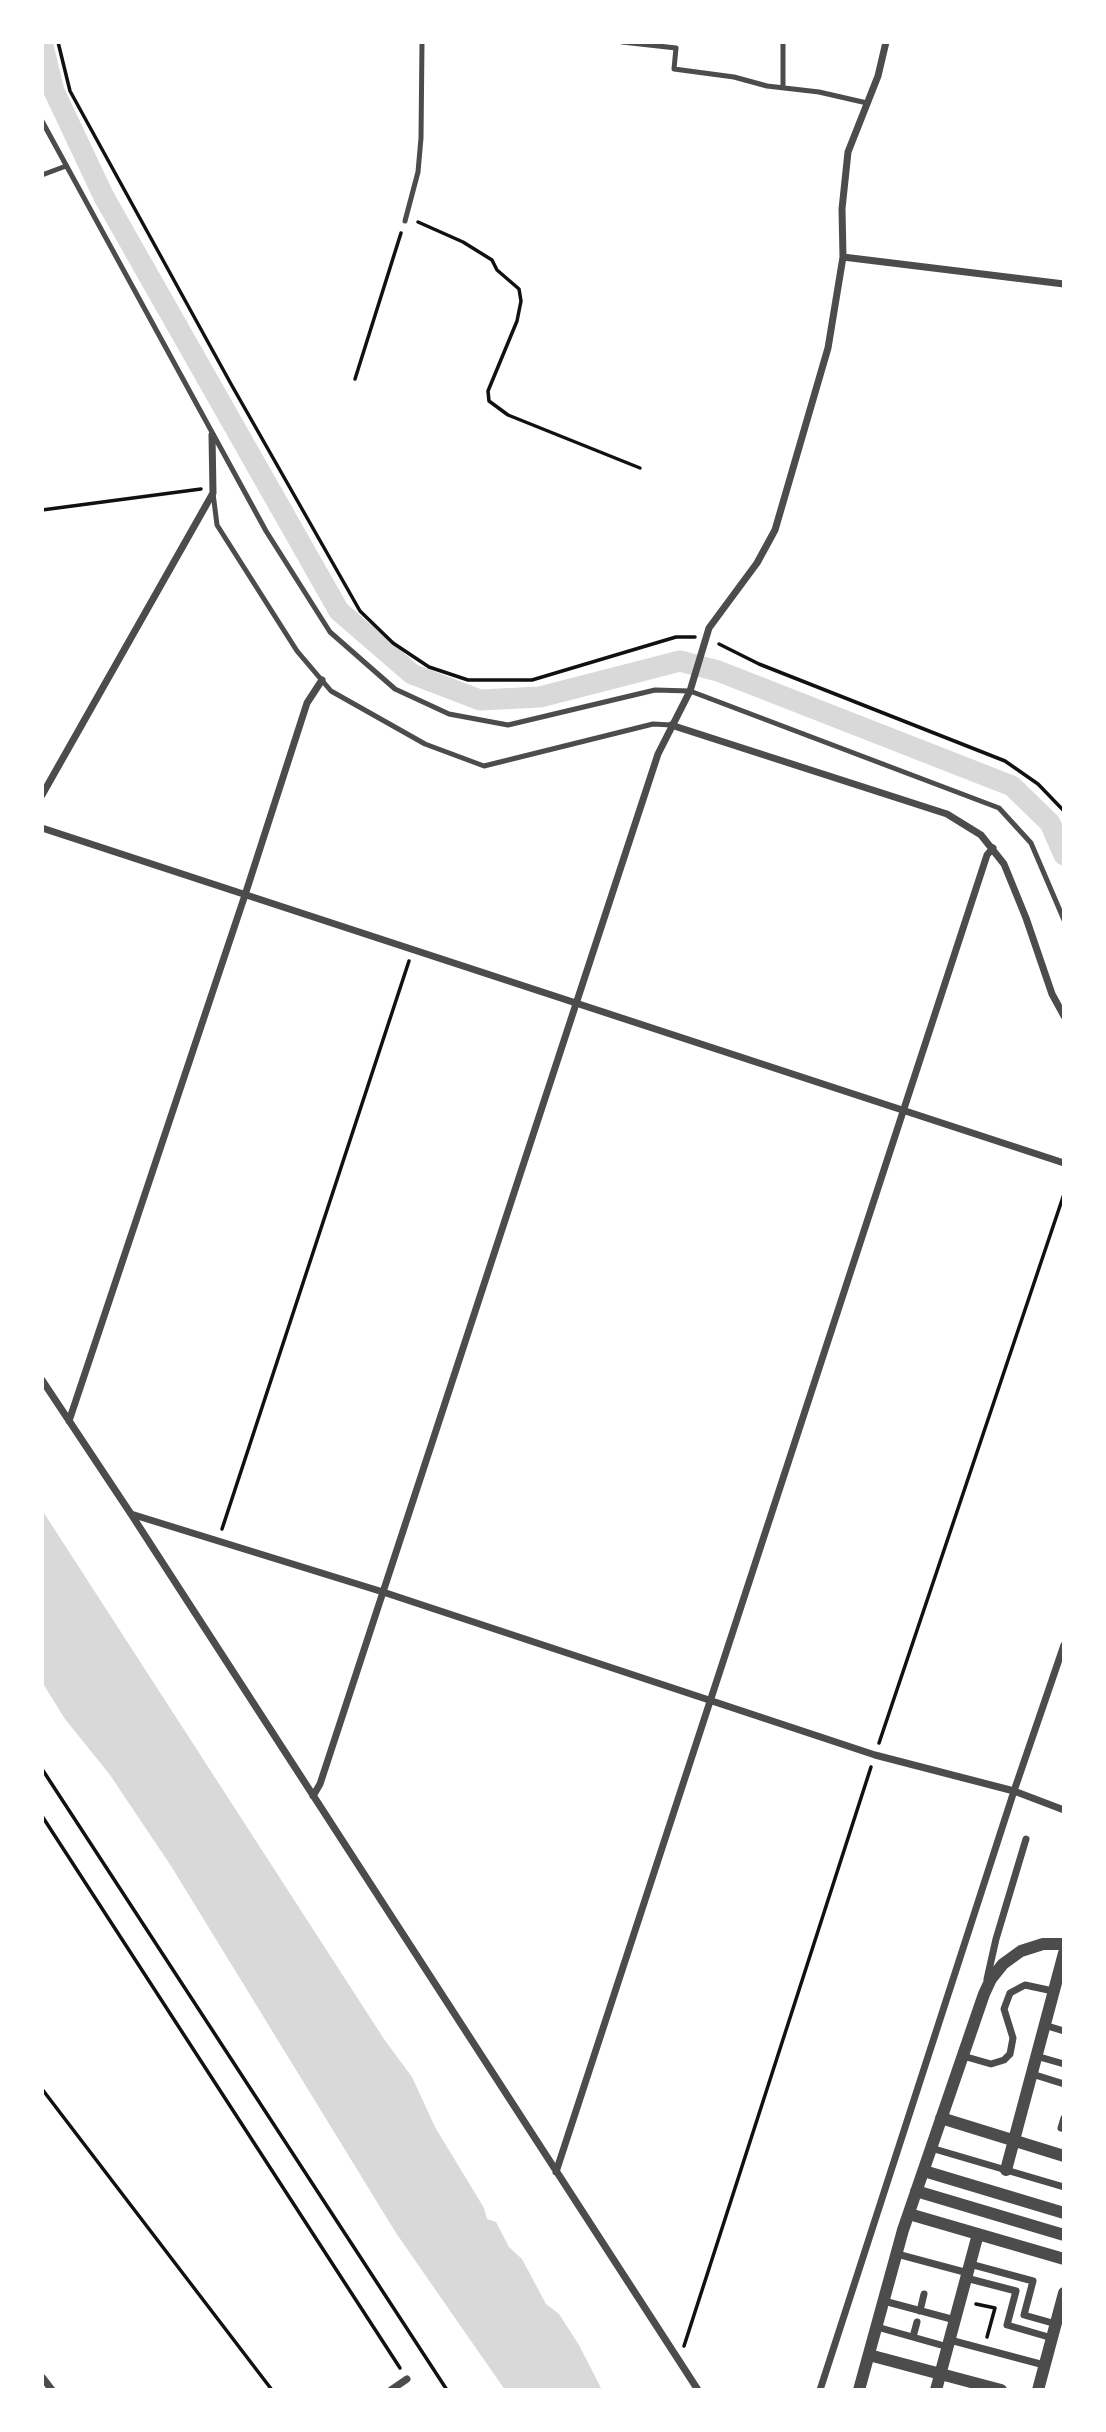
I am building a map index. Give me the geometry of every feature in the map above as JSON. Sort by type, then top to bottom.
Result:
[{"type":"street","points":[[313,1796],[320,1784],[658,754],[690,691],[709,628],[757,563],[775,530],[828,348],[843,257],[842,209],[848,152],[878,76],[886,42]]},
{"type":"street","points":[[843,257],[1064,284]]},
{"type":"street","points":[[42,795],[213,490],[212,435]]},
{"type":"street","points":[[69,1421],[307,703],[322,680]]},
{"type":"street","points":[[671,726],[947,814],[981,835],[1004,864],[1052,994],[1064,1016]]},
{"type":"street","points":[[42,828],[1064,1163]]},
{"type":"street","points":[[556,2172],[988,855],[993,848]]},
{"type":"street","points":[[42,1380],[698,2390]]},
{"type":"street","points":[[131,1514],[383,1592],[875,1755],[1014,1791],[1064,1810]]},
{"type":"street","points":[[820,2390],[1064,1645]]},
{"type":"street","points":[[859,2390],[916,2191],[984,1993],[996,1939],[1026,1839]]},
{"type":"street","points":[[984,1993],[1003,1964],[1021,1951],[1043,1944],[1064,1944]]},
{"type":"street","points":[[1006,2169],[1064,1953]]},
{"type":"street","points":[[963,2056],[991,2064],[1004,2060],[1010,2054],[1013,2044],[1013,2031],[1004,2009],[1010,1993],[1025,1985],[1054,1992]]},
{"type":"street","points":[[1044,2025],[1064,2031]]},
{"type":"street","points":[[1036,2056],[1064,2064]]},
{"type":"street","points":[[1031,2074],[1064,2084]]},
{"type":"street","points":[[942,2118],[1064,2156]]},
{"type":"street","points":[[1064,2118],[1061,2128],[1064,2129]]},
{"type":"street","points":[[931,2148],[1064,2187]]},
{"type":"street","points":[[924,2171],[1064,2213]]},
{"type":"street","points":[[916,2191],[1064,2235]]},
{"type":"street","points":[[909,2214],[1064,2259]]},
{"type":"street","points":[[936,2390],[978,2234]]},
{"type":"street","points":[[897,2254],[968,2272],[1033,2281],[1024,2315],[1056,2324]]},
{"type":"street","points":[[968,2272],[1016,2291],[1007,2325],[1052,2338]]},
{"type":"street","points":[[1038,2390],[1064,2293]]},
{"type":"street","points":[[919,2311],[925,2294]]},
{"type":"street","points":[[884,2301],[955,2320]]},
{"type":"street","points":[[913,2337],[917,2322]]},
{"type":"street","points":[[877,2327],[1044,2365]]},
{"type":"street","points":[[869,2355],[1001,2390]]},
{"type":"street","points":[[42,2377],[52,2390]]},
{"type":"street","points":[[391,2390],[407,2379]]},
{"type":"lane","points":[[406,219],[418,172],[422,42]]},
{"type":"lane","points":[[622,42],[676,48],[674,69],[734,77],[867,103]]},
{"type":"lane","points":[[783,42],[783,88]]},
{"type":"lane","points":[[42,121],[266,531],[330,632],[395,689],[449,714],[508,725],[655,691],[690,691],[999,808],[1031,843],[1064,920]]},
{"type":"lane","points":[[42,175],[66,166]]},
{"type":"lane","points":[[213,490],[217,525],[297,652],[331,691],[425,744],[484,765],[653,724],[671,726]]},
{"type":"path","points":[[58,42],[70,91],[231,384],[360,611],[385,635],[429,667],[468,680],[532,680],[684,636]]},
{"type":"path","points":[[355,379],[406,219],[463,242],[492,260],[498,270],[519,289],[521,301],[517,321],[488,391],[489,401],[508,415],[640,468]]},
{"type":"path","points":[[42,510],[213,490]]},
{"type":"path","points":[[718,644],[759,664],[1005,761],[1038,784],[1064,811]]},
{"type":"path","points":[[218,1541],[413,949]]},
{"type":"path","points":[[679,2361],[875,1755],[1064,1194]]},
{"type":"path","points":[[42,1769],[447,2390]]},
{"type":"path","points":[[42,1818],[407,2379]]},
{"type":"path","points":[[42,2089],[272,2390]]},
{"type":"shaded area","points":[[42,1510],[384,2039],[412,2077],[435,2127],[484,2208],[487,2219],[496,2222],[509,2247],[522,2259],[546,2304],[559,2314],[579,2345],[602,2390],[505,2390],[396,2233],[171,1866],[110,1775],[65,1719],[42,1682]]},
{"type":"waterway","points":[[42,42],[54,91],[104,197],[339,611],[412,674],[480,700],[540,697],[680,661],[718,671],[1012,786],[1050,823],[1064,855]]}]
